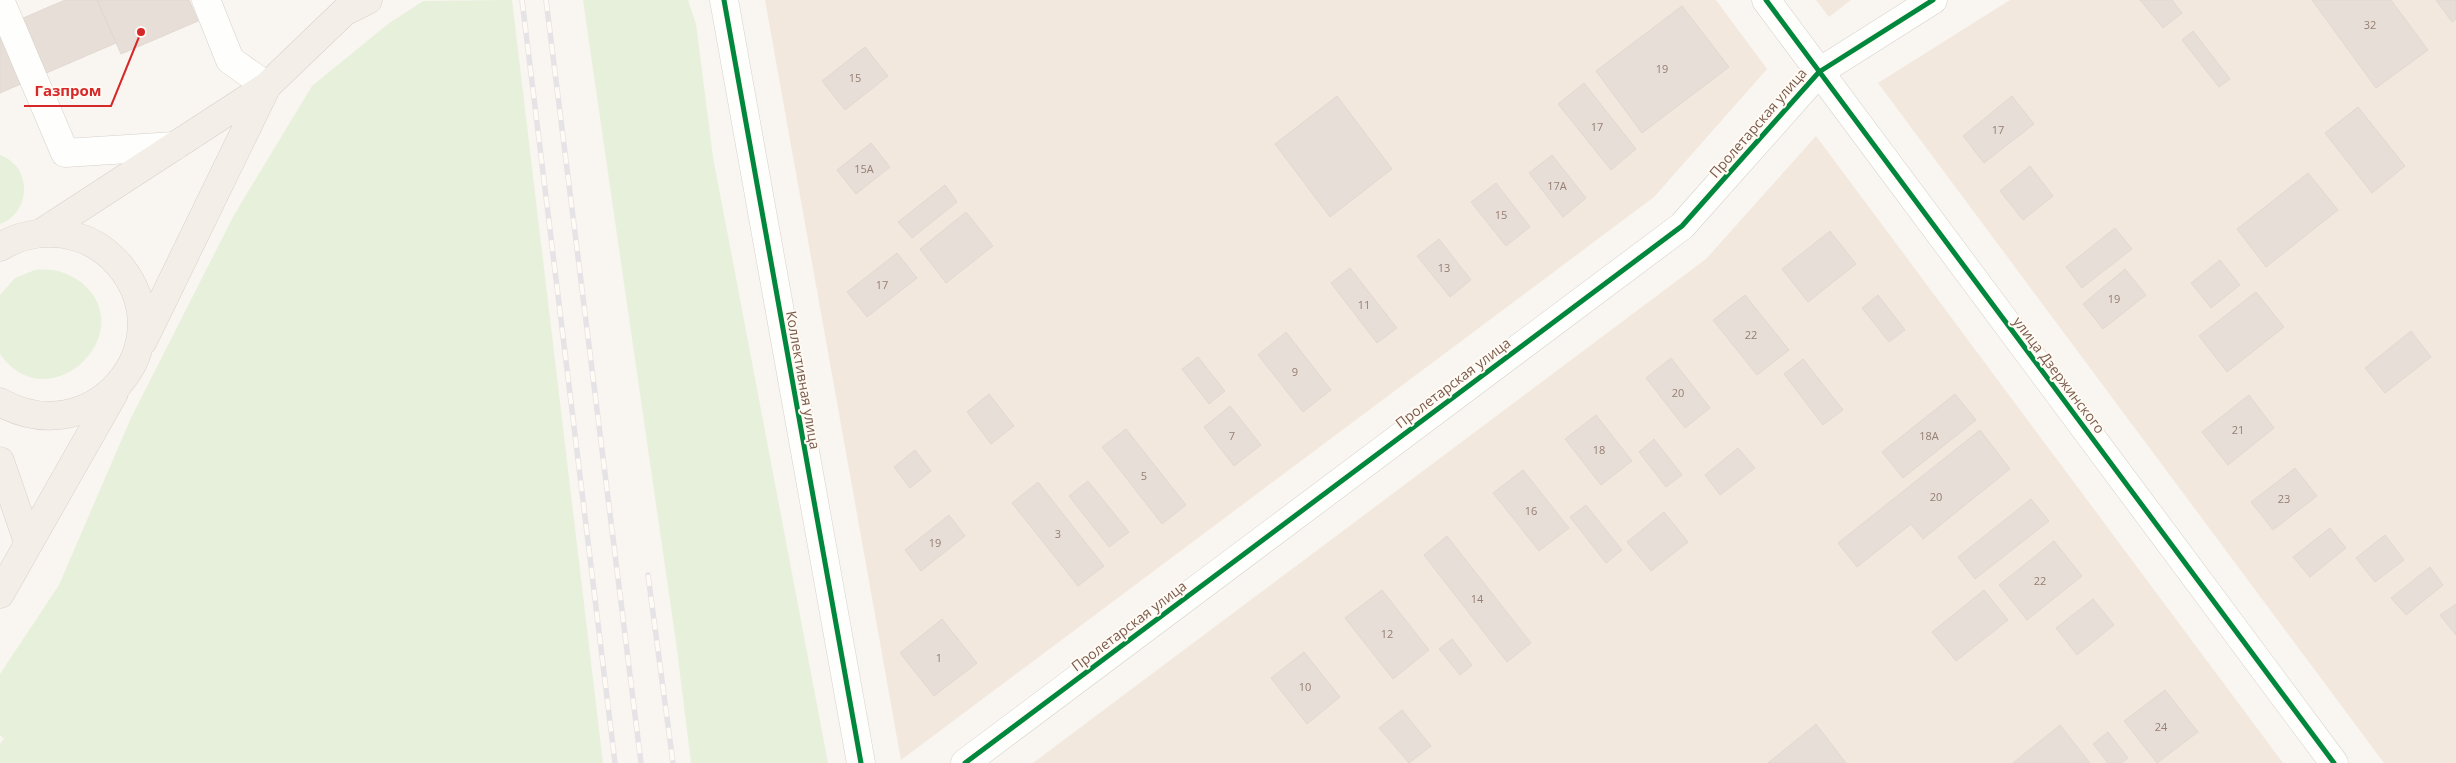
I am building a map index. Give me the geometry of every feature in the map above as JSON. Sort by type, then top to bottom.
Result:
[{"type":"main road","points":[[40,233],[267,86],[344,12],[368,0]]},
{"type":"main road","points":[[0,594],[28,542],[134,360],[267,86]]},
{"type":"main road","points":[[0,247],[14,239],[40,233],[58,233],[84,239],[108,253],[126,274],[137,298],[140,334],[134,360]]},
{"type":"main road","points":[[0,402],[31,414],[49,416],[67,414],[92,406],[107,396],[120,383]]},
{"type":"main road","points":[[0,461],[28,542]]},
{"type":"street","points":[[0,0],[65,153],[175,146]]},
{"type":"street","points":[[206,0],[230,60],[267,86]]},
{"type":"street","name":"Коллективная улица","points":[[724,0],[860,763]]},
{"type":"street","name":"улица Дзержинского","points":[[1766,0],[2334,763]]},
{"type":"street","name":"Пролетарская улица","points":[[965,763],[1682,226],[1819,72],[1933,0]]},
{"type":"shaded area","points":[[765,0],[1716,0],[1767,69],[1654,197],[901,760]]},
{"type":"shaded area","points":[[1816,0],[1851,0],[1829,17]]},
{"type":"shaded area","points":[[2010,0],[2456,0],[2456,763],[2384,763],[1878,83]]},
{"type":"shaded area","points":[[1816,136],[2283,763],[1033,763],[1706,259]]},
{"type":"green space","points":[[512,0],[603,763],[0,763],[0,744],[4,739],[0,735],[0,674],[59,585],[131,418],[234,215],[312,86],[388,24],[423,1]]},
{"type":"green space","points":[[583,0],[688,0],[696,24],[713,157],[828,763],[691,763],[677,649]]},
{"type":"green space","points":[[0,155],[18,169],[24,189],[18,210],[0,224]]},
{"type":"green space","points":[[35,270],[60,272],[82,283],[98,303],[101,325],[95,346],[81,363],[63,375],[42,379],[20,373],[0,354],[0,295],[15,278]]},
{"type":"building","points":[[65,0],[97,0],[116,43],[0,93],[0,28]]},
{"type":"building","points":[[97,0],[189,0],[198,21],[121,54]]},
{"type":"building","points":[[2140,0],[2172,0],[2182,13],[2163,28]]},
{"type":"building","points":[[2312,0],[2391,0],[2428,50],[2376,88]]},
{"type":"building","points":[[2436,0],[2456,0],[2456,19],[2452,22]]},
{"type":"building","points":[[1682,6],[1729,67],[1642,133],[1596,71]]},
{"type":"building","points":[[2193,31],[2230,79],[2219,87],[2182,40]]},
{"type":"building","points":[[865,47],[888,76],[845,110],[822,81]]},
{"type":"building","points":[[1584,83],[1636,149],[1611,170],[1558,104]]},
{"type":"building","points":[[1337,96],[1392,169],[1330,217],[1275,144]]},
{"type":"building","points":[[2012,96],[2034,124],[1984,163],[1963,136]]},
{"type":"building","points":[[2358,107],[2405,166],[2372,193],[2325,133]]},
{"type":"building","points":[[871,143],[890,167],[856,194],[837,170]]},
{"type":"building","points":[[1552,155],[1586,198],[1563,217],[1529,173]]},
{"type":"building","points":[[2030,166],[2053,196],[2023,220],[2000,191]]},
{"type":"building","points":[[2308,173],[2338,210],[2266,267],[2237,229]]},
{"type":"building","points":[[1496,183],[1530,227],[1506,246],[1471,202]]},
{"type":"building","points":[[945,185],[957,202],[912,238],[898,222]]},
{"type":"building","points":[[966,212],[993,246],[946,283],[920,249]]},
{"type":"building","points":[[2115,228],[2132,249],[2082,288],[2066,267]]},
{"type":"building","points":[[1830,231],[1856,264],[1808,302],[1782,269]]},
{"type":"building","points":[[1439,239],[1471,280],[1450,297],[1417,256]]},
{"type":"building","points":[[897,253],[917,278],[867,317],[847,292]]},
{"type":"building","points":[[2220,260],[2240,285],[2211,308],[2191,283]]},
{"type":"building","points":[[1350,268],[1397,328],[1377,343],[1331,283]]},
{"type":"building","points":[[2125,269],[2146,295],[2103,329],[2083,304]]},
{"type":"building","points":[[2256,292],[2284,327],[2227,372],[2199,336]]},
{"type":"building","points":[[1745,295],[1789,350],[1757,375],[1713,320]]},
{"type":"building","points":[[1878,295],[1905,330],[1889,342],[1862,308]]},
{"type":"building","points":[[2411,331],[2431,357],[2385,393],[2365,368]]},
{"type":"building","points":[[1286,332],[1331,390],[1303,412],[1258,355]]},
{"type":"building","points":[[1198,357],[1225,391],[1209,404],[1182,369]]},
{"type":"building","points":[[1671,358],[1710,408],[1685,428],[1646,378]]},
{"type":"building","points":[[1803,359],[1843,410],[1823,425],[1784,374]]},
{"type":"building","points":[[989,394],[1014,426],[991,444],[967,412]]},
{"type":"building","points":[[1955,394],[1976,420],[1903,478],[1882,452]]},
{"type":"building","points":[[2249,395],[2274,428],[2228,465],[2202,432]]},
{"type":"building","points":[[1230,406],[1261,445],[1234,466],[1204,427]]},
{"type":"building","points":[[1596,415],[1632,461],[1601,485],[1565,439]]},
{"type":"building","points":[[1126,429],[1186,505],[1162,524],[1102,447]]},
{"type":"building","points":[[1980,430],[2010,469],[1923,539],[1911,524],[1857,567],[1838,543]]},
{"type":"building","points":[[1654,439],[1682,475],[1666,487],[1639,452]]},
{"type":"building","points":[[1738,448],[1755,468],[1720,495],[1705,475]]},
{"type":"building","points":[[915,450],[931,471],[910,488],[894,467]]},
{"type":"building","points":[[2295,468],[2317,496],[2273,530],[2251,502]]},
{"type":"building","points":[[1523,470],[1569,528],[1539,551],[1493,493]]},
{"type":"building","points":[[1088,481],[1129,532],[1109,547],[1069,496]]},
{"type":"building","points":[[1038,482],[1104,566],[1078,586],[1012,503]]},
{"type":"building","points":[[2031,499],[2049,521],[1975,579],[1958,557]]},
{"type":"building","points":[[1586,505],[1622,550],[1606,563],[1570,517]]},
{"type":"building","points":[[1664,512],[1688,542],[1651,571],[1627,542]]},
{"type":"building","points":[[949,515],[965,536],[921,571],[905,550]]},
{"type":"building","points":[[2330,528],[2346,548],[2310,577],[2293,557]]},
{"type":"building","points":[[2385,535],[2404,560],[2375,582],[2356,558]]},
{"type":"building","points":[[1447,536],[1531,643],[1507,662],[1424,555]]},
{"type":"building","points":[[2054,541],[2082,576],[2027,620],[1999,585]]},
{"type":"building","points":[[2430,567],[2443,585],[2406,615],[2391,598]]},
{"type":"building","points":[[1382,590],[1429,650],[1393,679],[1345,618]]},
{"type":"building","points":[[1984,590],[2008,620],[1956,661],[1932,632]]},
{"type":"building","points":[[2093,599],[2114,625],[2077,655],[2056,628]]},
{"type":"building","points":[[2456,604],[2456,635],[2440,615]]},
{"type":"building","points":[[942,619],[977,663],[934,696],[900,653]]},
{"type":"building","points":[[1452,639],[1472,665],[1460,675],[1439,649]]},
{"type":"building","points":[[1304,652],[1340,697],[1307,724],[1271,678]]},
{"type":"building","points":[[2165,690],[2198,732],[2157,763],[2124,721]]},
{"type":"building","points":[[1402,710],[1431,746],[1409,763],[1379,728]]},
{"type":"building","points":[[1816,724],[1846,763],[1768,763]]},
{"type":"building","points":[[2060,725],[2090,763],[2013,763]]},
{"type":"building","points":[[2108,732],[2128,758],[2122,763],[2108,763],[2093,744]]},
{"type":"railway","points":[[522,0],[615,763]]},
{"type":"railway","points":[[546,0],[641,763]]},
{"type":"railway","points":[[648,575],[673,763]]},
{"type":"cycle path","points":[[724,0],[861,763]]},
{"type":"cycle path","points":[[1766,0],[2334,763]]},
{"type":"cycle path","points":[[965,763],[1682,226],[1819,72],[1933,0]]},
{"type":"place","name":"Газпром","points":[[141,32]]}]
